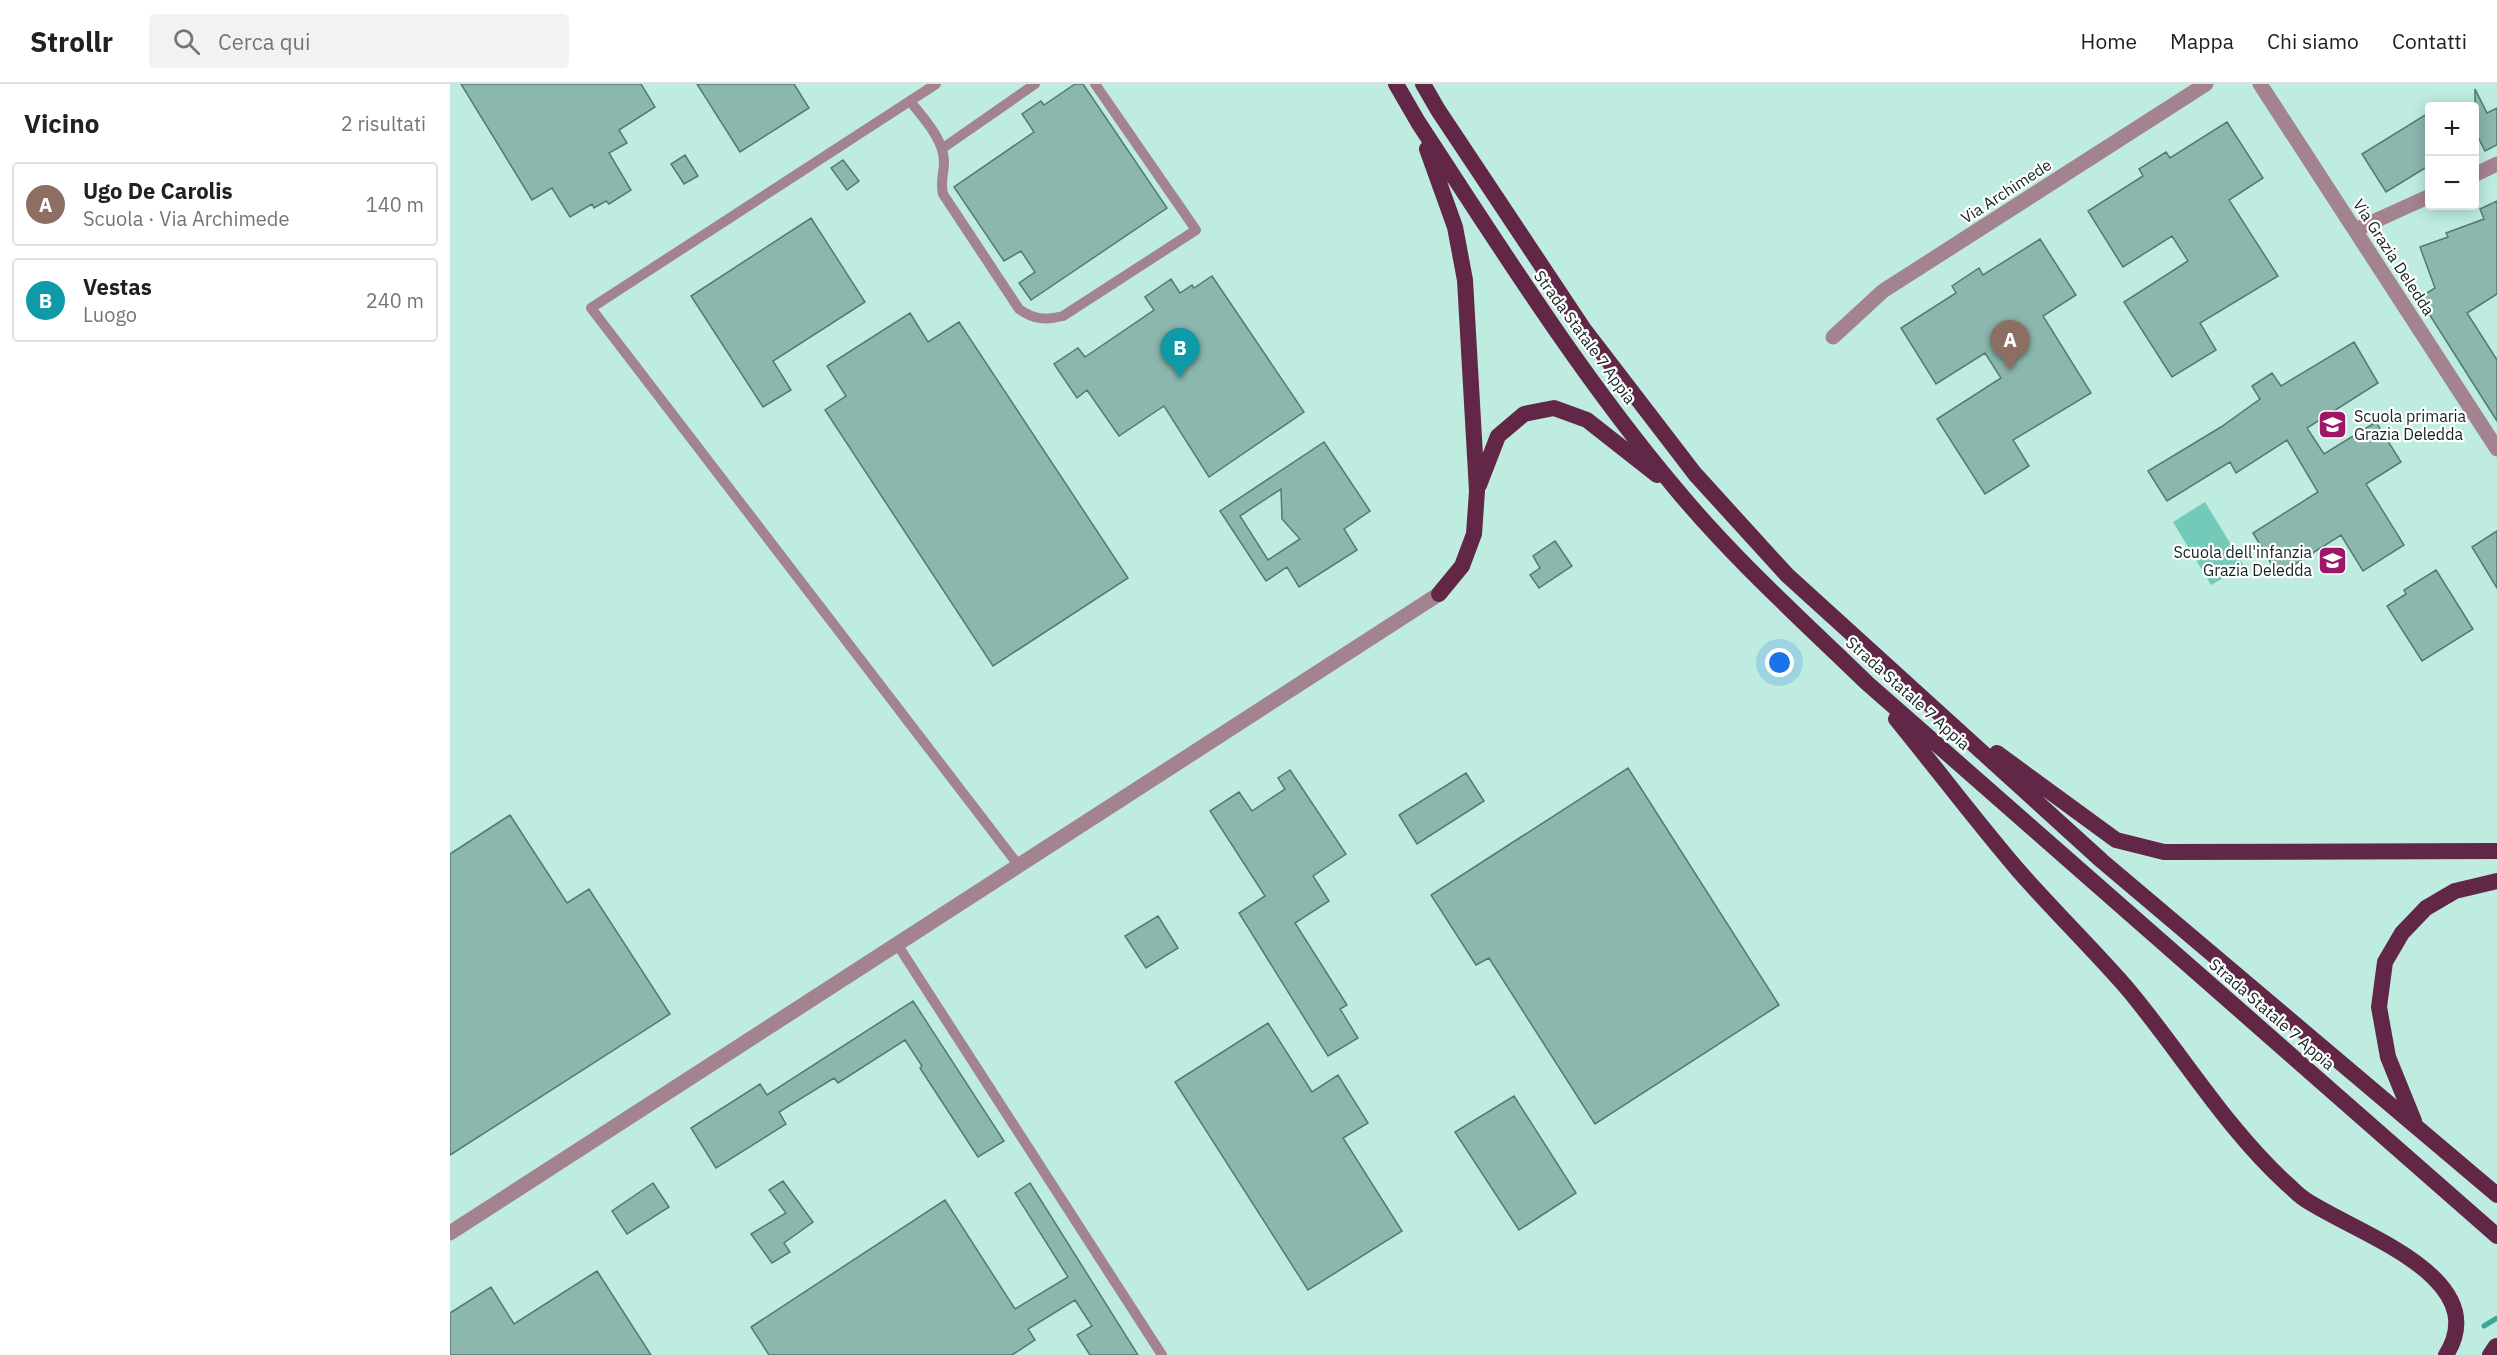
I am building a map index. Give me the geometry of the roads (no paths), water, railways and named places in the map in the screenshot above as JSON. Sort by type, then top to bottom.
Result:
[{"type":"highway","name":"Strada Statale 7 Appia","points":[[1396,84],[1418,123],[1563,343],[1676,490],[1771,591],[1867,683],[2497,1236]]},
{"type":"highway","name":"Strada Statale 7 Appia","points":[[1423,84],[1583,328],[1695,474],[1787,575],[2102,861],[2497,1195]]},
{"type":"highway","points":[[1418,123],[1455,227],[1465,280],[1477,491],[1474,534],[1462,566],[1439,594]]},
{"type":"highway","points":[[1477,491],[1498,436],[1524,414],[1554,408],[1587,420],[1676,490]]},
{"type":"highway","points":[[1867,683],[2018,870],[2126,988],[2261,1160],[2303,1198],[2400,1251],[2440,1284],[2450,1296],[2457,1325],[2454,1340],[2446,1355]]},
{"type":"highway","points":[[1925,701],[2116,840],[2164,852],[2497,851]]},
{"type":"highway","points":[[2416,1125],[2388,1057],[2379,1007],[2385,962],[2402,933],[2426,908],[2455,891],[2497,881]]},
{"type":"street","name":"Via Archimede","points":[[1833,337],[1883,291],[2206,84]]},
{"type":"street","name":"Via Grazia Deledda","points":[[2260,84],[2497,449]]},
{"type":"street","points":[[2479,173],[2497,164]]},
{"type":"street","points":[[2355,230],[2425,198]]},
{"type":"street","points":[[450,1233],[1439,594]]},
{"type":"lane","points":[[936,84],[591,308],[1019,866]]},
{"type":"lane","points":[[943,148],[1035,84]]},
{"type":"lane","points":[[910,101],[943,148],[944,163],[940,183],[943,194],[1019,309],[1039,319],[1063,316],[1196,230],[1095,84]]},
{"type":"lane","points":[[897,944],[1162,1355]]},
{"type":"waterway","points":[[2484,1326],[2497,1318]]},
{"type":"place","name":"Ugo De Carolis","points":[[2010,370]]},
{"type":"place","name":"Vestas","points":[[1180,378]]},
{"type":"place","name":"Scuola primaria Grazia Deledda","points":[[2333,425]]},
{"type":"place","name":"Scuola dell'infanzia Grazia Deledda","points":[[2333,561]]}]
